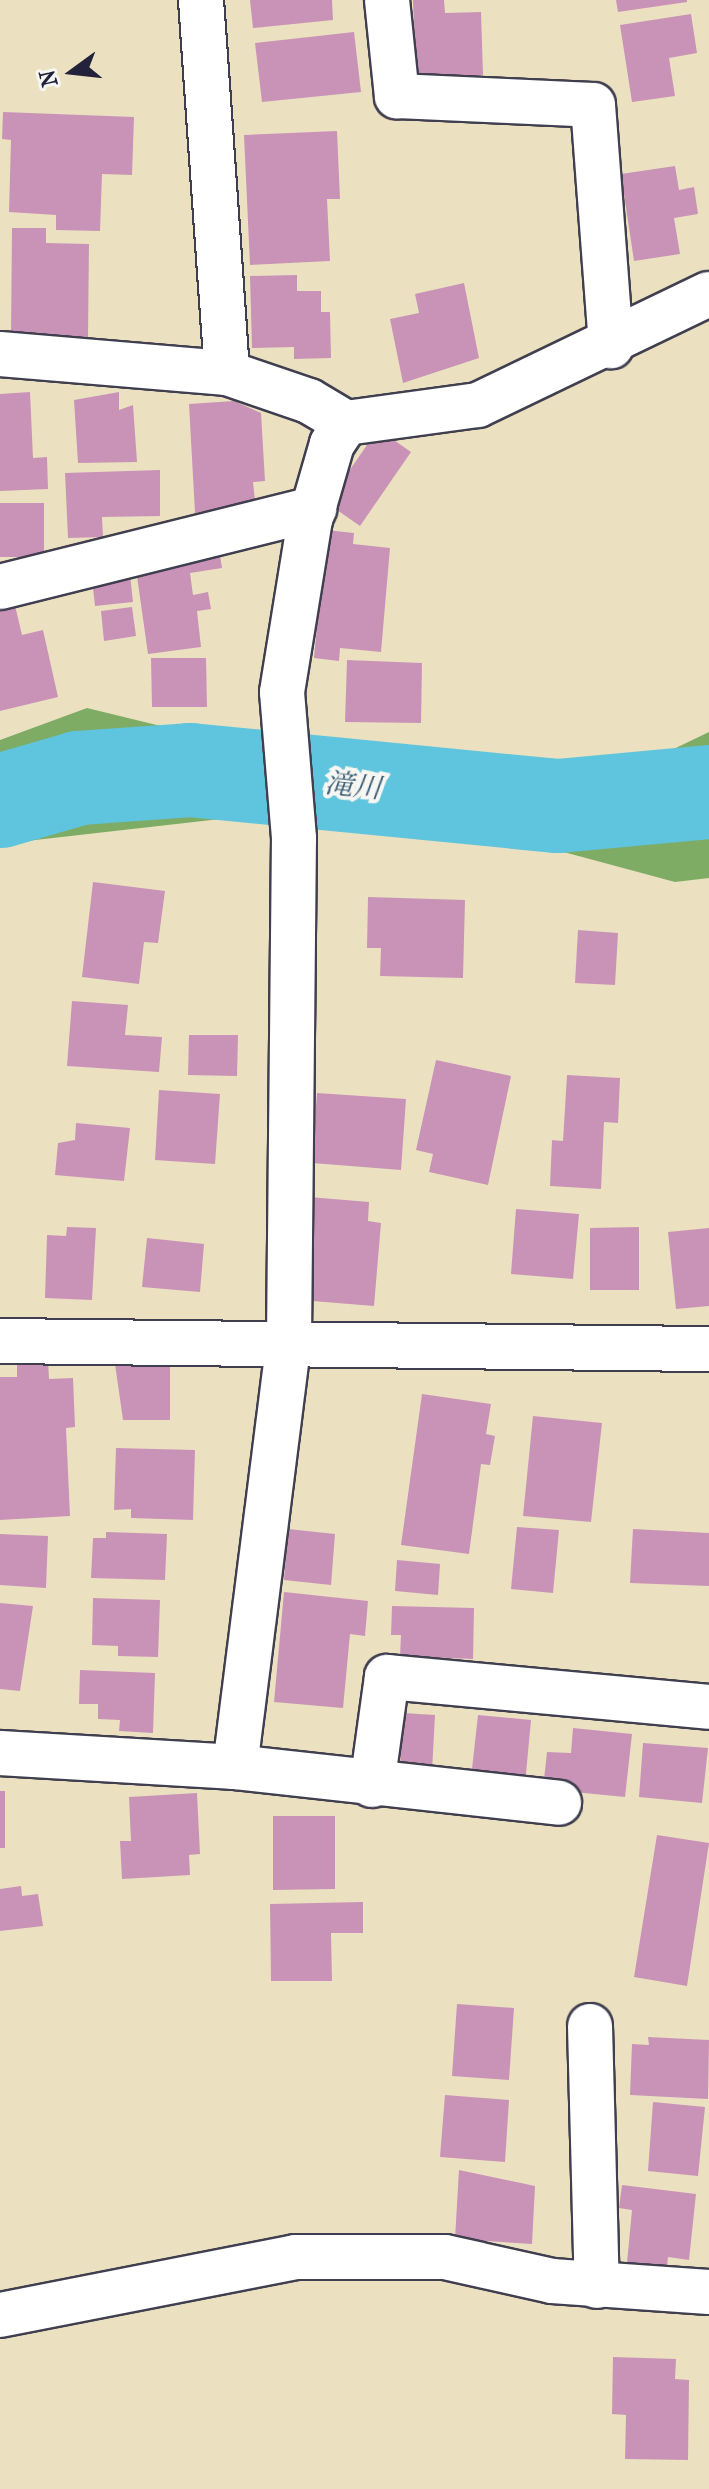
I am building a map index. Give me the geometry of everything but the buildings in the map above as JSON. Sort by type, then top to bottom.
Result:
[{"type":"street","points":[[201,0],[227,373]]},
{"type":"street","points":[[387,0],[397,96],[593,105],[611,346]]},
{"type":"street","points":[[0,354],[227,373],[309,401],[346,423],[478,405],[611,346],[709,294]]},
{"type":"street","points":[[235,1767],[289,1339],[294,838],[282,692],[314,509],[332,444],[346,423]]},
{"type":"street","points":[[0,587],[314,509]]},
{"type":"street","points":[[0,1341],[289,1339],[709,1349]]},
{"type":"street","points":[[372,1785],[387,1677],[709,1707]]},
{"type":"street","points":[[0,1753],[235,1767],[372,1785],[559,1803]]},
{"type":"street","points":[[590,2026],[597,2286]]},
{"type":"street","points":[[0,2315],[295,2257],[445,2257],[597,2286],[709,2292]]},
{"type":"green space","points":[[87,708],[169,728],[238,817],[0,844],[0,740]]},
{"type":"green space","points":[[709,732],[709,878],[675,882],[497,834]]},
{"type":"waterway","name":"滝川","points":[[0,801],[79,778],[190,770],[558,806],[709,792]]}]
